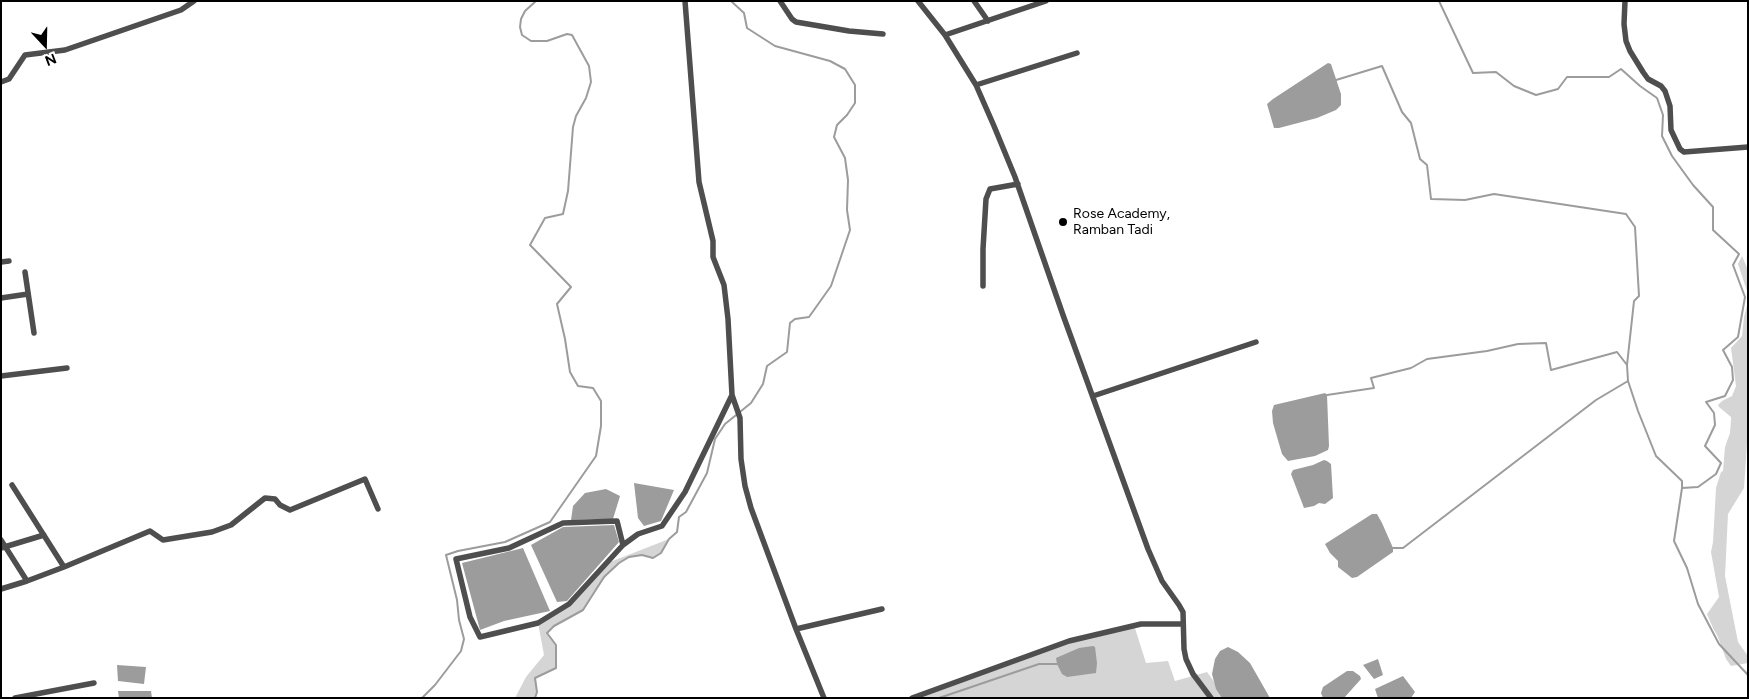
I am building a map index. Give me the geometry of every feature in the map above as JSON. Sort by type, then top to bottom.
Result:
[{"type":"street","points":[[1,82],[9,79],[25,55],[72,48],[181,10],[194,1]]},
{"type":"street","points":[[684,1],[699,182],[713,241],[713,257],[724,284],[732,394],[740,418],[741,459],[745,486],[751,508],[796,629],[824,698]]},
{"type":"street","points":[[780,1],[796,22],[850,31],[883,34]]},
{"type":"street","points":[[918,1],[945,36],[976,85],[1018,184],[1148,549],[1162,581],[1183,612],[1182,624],[1186,659],[1193,674],[1211,698]]},
{"type":"street","points":[[974,1],[988,21]]},
{"type":"street","points":[[945,36],[1046,1]]},
{"type":"street","points":[[1625,1],[1624,24],[1626,41],[1642,72],[1665,91],[1670,106],[1671,130],[1680,149],[1684,152],[1748,146]]},
{"type":"street","points":[[976,85],[1078,53]]},
{"type":"street","points":[[983,286],[986,199],[990,189],[1018,184]]},
{"type":"street","points":[[1,262],[9,261]]},
{"type":"street","points":[[25,272],[34,333]]},
{"type":"street","points":[[1,298],[28,294]]},
{"type":"street","points":[[1093,396],[1256,342]]},
{"type":"street","points":[[1,376],[67,368]]},
{"type":"street","points":[[622,545],[617,521],[563,523],[509,548],[456,559],[470,617],[480,637],[538,623],[570,604],[622,545],[638,534],[662,526],[686,492],[732,394]]},
{"type":"street","points":[[1,589],[64,567],[150,532],[163,540],[212,532],[231,525],[265,498],[274,499],[280,505],[290,510],[365,480],[378,509]]},
{"type":"street","points":[[12,485],[64,567]]},
{"type":"street","points":[[3,547],[44,535]]},
{"type":"street","points":[[1,540],[3,547],[27,581]]},
{"type":"street","points":[[796,629],[882,609]]},
{"type":"street","points":[[912,698],[1069,641],[1141,624],[1182,624]]},
{"type":"street","points":[[15,698],[94,683]]},
{"type":"shaded area","points":[[1328,63],[1331,64],[1341,94],[1341,105],[1336,110],[1317,118],[1274,128],[1267,104]]},
{"type":"shaded area","points":[[1742,256],[1748,270],[1748,294],[1738,264]]},
{"type":"shaded area","points":[[1748,302],[1748,429],[1744,488],[1728,514],[1725,576],[1738,642],[1748,656],[1748,663],[1731,666],[1726,659],[1707,614],[1719,597],[1711,552],[1716,488],[1723,471],[1725,447],[1730,433],[1731,420],[1731,417],[1718,405],[1732,396],[1736,386],[1731,348],[1742,336]]},
{"type":"shaded area","points":[[1325,393],[1327,395],[1328,450],[1315,456],[1288,461],[1282,454],[1273,423],[1272,411],[1274,405]]},
{"type":"shaded area","points":[[1324,460],[1331,464],[1333,498],[1325,504],[1319,503],[1304,508],[1291,474],[1293,470]]},
{"type":"shaded area","points":[[634,483],[674,490],[661,521],[644,526],[638,518]]},
{"type":"shaded area","points":[[606,489],[620,496],[613,519],[571,520],[573,506],[585,493]]},
{"type":"shaded area","points":[[1372,514],[1377,514],[1382,523],[1393,552],[1357,577],[1352,578],[1338,567],[1338,561],[1325,544]]},
{"type":"shaded area","points":[[614,525],[619,542],[567,601],[557,602],[531,545],[563,527]]},
{"type":"shaded area","points":[[669,539],[661,553],[653,558],[642,555],[629,557],[619,563],[606,576],[583,610],[547,632],[556,645],[556,668],[535,678],[537,692],[535,698],[515,698],[526,677],[544,655],[538,623],[569,604],[605,564]]},
{"type":"shaded area","points":[[523,548],[550,611],[504,621],[480,630],[462,563]]},
{"type":"shaded area","points":[[1134,625],[1146,663],[1168,661],[1175,681],[1207,672],[1226,698],[912,698],[1036,652]]},
{"type":"shaded area","points":[[1095,647],[1097,663],[1096,673],[1067,677],[1062,674],[1056,658],[1079,648]]},
{"type":"shaded area","points":[[1228,647],[1238,652],[1250,663],[1270,698],[1222,698],[1216,689],[1212,674],[1215,659],[1220,651]]},
{"type":"shaded area","points":[[1378,659],[1383,675],[1374,679],[1363,665]]},
{"type":"shaded area","points":[[117,665],[146,667],[144,684],[118,681]]},
{"type":"shaded area","points":[[1347,671],[1353,671],[1361,679],[1344,698],[1323,698],[1321,693],[1323,687]]},
{"type":"shaded area","points":[[1403,676],[1415,692],[1411,698],[1378,698],[1375,689]]},
{"type":"shaded area","points":[[118,691],[151,691],[152,698],[119,698]]},
{"type":"waterway","points":[[422,698],[435,685],[461,651],[464,639],[446,555],[505,542],[550,522],[596,456],[601,426],[601,401],[593,388],[578,386],[570,372],[557,304],[571,287],[530,245],[545,218],[563,214],[568,191],[573,127],[591,82],[589,66],[572,35],[567,34],[547,41],[531,41],[522,35],[521,19],[525,11],[536,1]]},
{"type":"waterway","points":[[535,698],[537,692],[535,678],[556,668],[556,645],[547,633],[554,626],[583,610],[604,577],[619,563],[629,557],[642,555],[653,558],[661,553],[669,539],[677,532],[679,517],[686,512],[707,473],[715,439],[725,424],[751,403],[763,384],[767,366],[787,352],[790,323],[795,319],[809,317],[831,286],[850,230],[847,210],[848,180],[845,158],[834,137],[837,125],[855,103],[855,85],[845,69],[830,61],[775,46],[747,28],[744,13],[731,1]]},
{"type":"waterway","points":[[1439,1],[1473,73],[1496,72],[1514,86],[1536,95],[1558,89],[1567,77],[1609,77],[1621,69],[1657,98],[1663,115],[1662,136],[1672,156],[1693,185],[1713,207],[1713,230],[1739,254],[1733,265],[1745,297],[1738,337],[1723,350],[1732,367],[1733,380],[1725,396],[1706,402],[1714,413],[1715,425],[1705,446],[1721,463],[1716,474],[1698,487],[1682,488],[1674,541],[1687,568],[1698,604],[1719,644],[1748,675]]},
{"type":"waterway","points":[[1336,80],[1382,66],[1402,112],[1411,123],[1420,159],[1427,165],[1431,199],[1465,200],[1494,194],[1626,214],[1635,227],[1639,296],[1634,301],[1627,365]]},
{"type":"waterway","points":[[1327,395],[1374,388],[1371,378],[1411,368],[1427,359],[1487,351],[1518,344],[1546,343],[1551,370],[1617,352],[1627,365],[1628,381],[1656,456],[1682,481],[1682,488]]},
{"type":"waterway","points":[[1393,548],[1403,548],[1596,400],[1628,381]]},
{"type":"waterway","points":[[939,698],[1039,664],[1057,664]]},
{"type":"place","name":"Rose Academy, Ramban Tadi","points":[[1063,222]]}]
